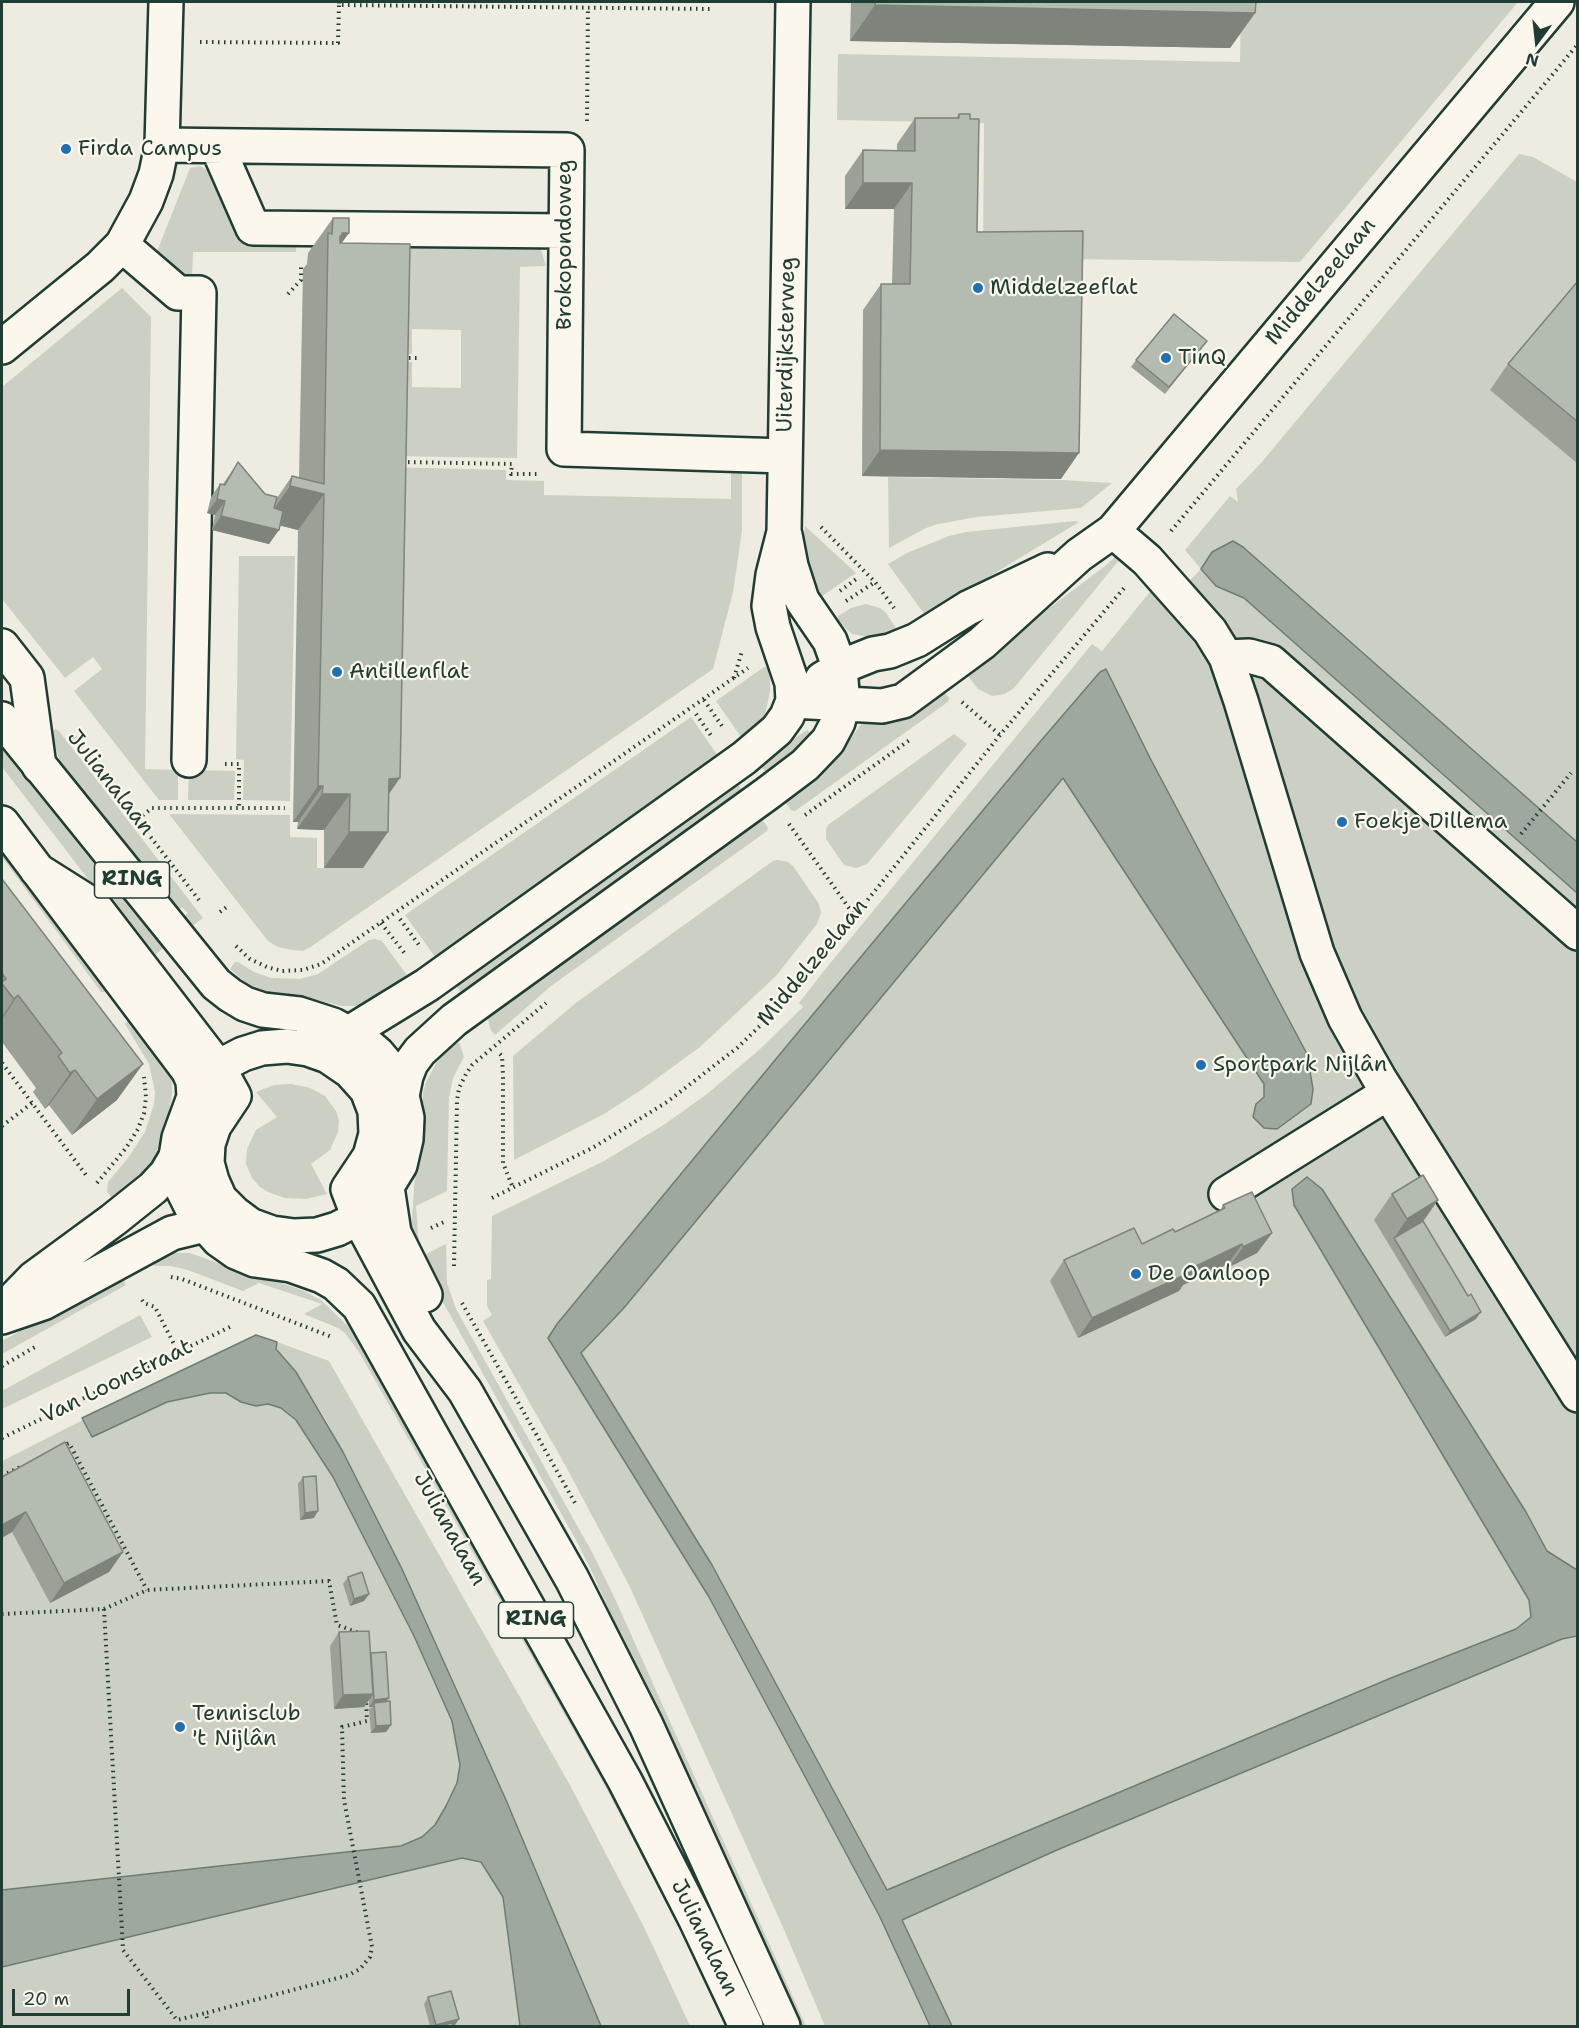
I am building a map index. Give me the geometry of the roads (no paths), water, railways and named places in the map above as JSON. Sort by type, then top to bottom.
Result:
[{"type":"street","points":[[2,347],[100,267],[122,245],[146,201],[156,174],[162,145],[166,2]]},
{"type":"street","name":"Uiterdijksterweg","points":[[792,692],[769,606],[773,574],[784,532],[794,2]]},
{"type":"street","name":"Middelzeelaan","points":[[792,692],[843,703],[882,706],[903,701],[982,643],[1079,555],[1113,531],[1557,2]]},
{"type":"street","name":"Brokopondoweg","points":[[162,145],[567,150],[564,449],[785,456]]},
{"type":"street","points":[[217,146],[253,228],[566,231]]},
{"type":"street","points":[[122,245],[178,293],[199,293],[189,760]]},
{"type":"street","points":[[1113,531],[1147,560],[1210,631],[1226,657],[1242,701],[1317,953],[1345,1018],[1388,1093],[1578,1395]]},
{"type":"street","points":[[402,1096],[411,1063],[420,1050],[454,1020],[805,765],[828,741],[838,722],[843,703],[840,669],[830,641],[802,600],[791,566],[784,532]]},
{"type":"street","name":"Middelzeelaan","points":[[792,692],[815,684],[840,669],[873,654],[890,651],[917,640],[968,608],[1079,555]]},
{"type":"street","name":"Julianalaan","points":[[2,646],[27,678],[39,766]]},
{"type":"street","points":[[1226,657],[1249,656],[1271,662],[1578,933]]},
{"type":"street","name":"Middelzeelaan","points":[[349,1033],[427,985],[744,758],[777,730],[787,716],[792,692]]},
{"type":"street","name":"Julianalaan","points":[[2,719],[216,984],[245,1004],[263,1010],[316,1018],[349,1033]]},
{"type":"street","name":"RING","points":[[2,823],[188,1070],[193,1081],[194,1097]]},
{"type":"street","name":"RING","points":[[37,870],[94,906],[218,1067],[234,1096],[214,1126],[208,1144],[207,1162],[220,1199],[250,1225]]},
{"type":"street","name":"RING","points":[[308,1049],[349,1033],[377,1053],[396,1080],[407,1118],[406,1139],[400,1165],[378,1201],[359,1218],[337,1229],[316,1235],[294,1236],[272,1233],[250,1225],[220,1222],[206,1225],[194,1212],[183,1190],[176,1157],[179,1138],[194,1097],[205,1080],[218,1067],[243,1054],[262,1048],[287,1046],[308,1049],[328,1056],[350,1071],[367,1090],[375,1111],[376,1134],[370,1156],[348,1189],[359,1218]]},
{"type":"street","points":[[1226,1194],[1388,1093]]},
{"type":"street","points":[[2,1311],[34,1278],[153,1188],[166,1174],[176,1157]]},
{"type":"street","name":"Julianalaan","points":[[387,1187],[394,1233],[437,1320],[465,1391]]},
{"type":"street","name":"Julianalaan","points":[[359,1218],[419,1330],[465,1391],[572,1579],[646,1725],[783,2026]]},
{"type":"street","points":[[2,1317],[43,1304],[172,1233],[206,1225]]},
{"type":"street","name":"Julianalaan","points":[[206,1225],[219,1240],[236,1252],[255,1260],[291,1265],[322,1275],[342,1289],[359,1306],[625,1781],[695,1918],[746,2026]]},
{"type":"place","name":"Firda Campus","points":[[66,149]]},
{"type":"place","name":"Middelzeeflat","points":[[978,288]]},
{"type":"place","name":"TinQ","points":[[1166,358]]},
{"type":"place","name":"Antillenflat","points":[[337,672]]},
{"type":"place","name":"Foekje Dillema","points":[[1342,822]]},
{"type":"place","name":"Sportpark Nijlân","points":[[1201,1065]]},
{"type":"place","name":"De Oanloop","points":[[1136,1274]]},
{"type":"place","name":"Tennisclub 't Nijlân","points":[[180,1727]]}]
